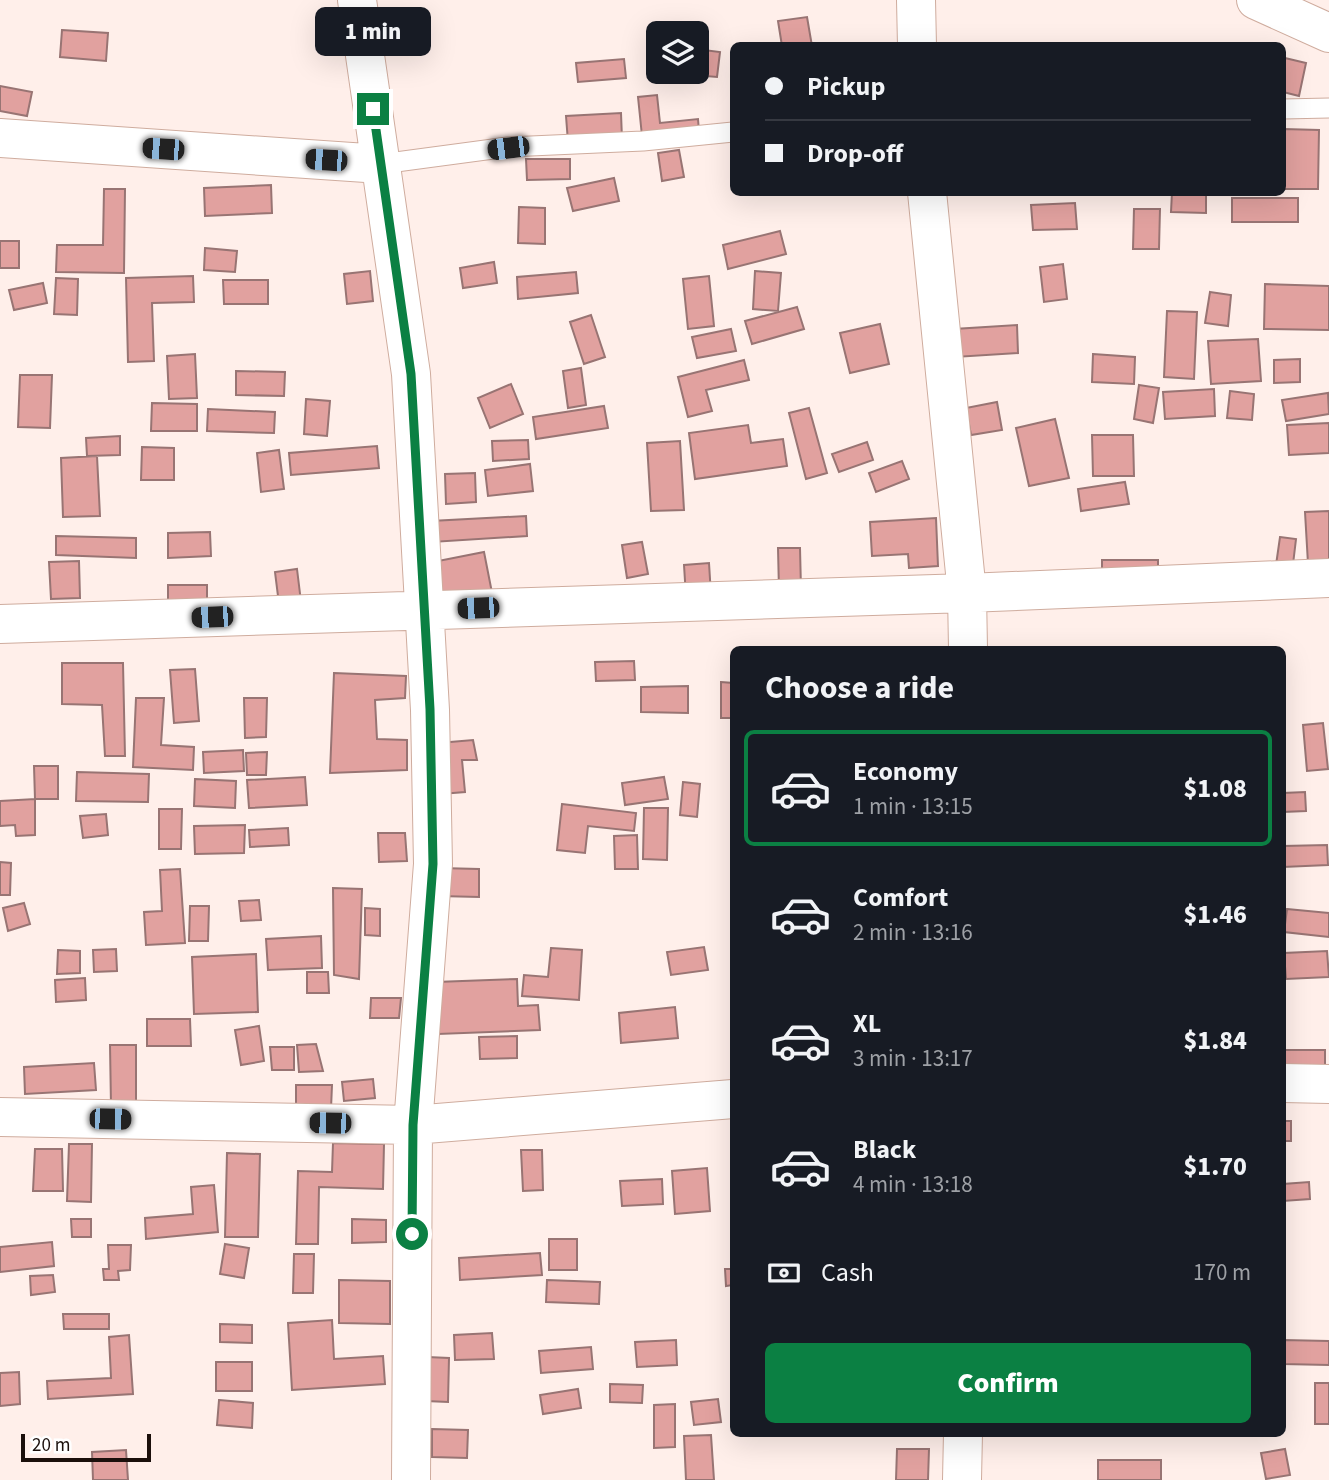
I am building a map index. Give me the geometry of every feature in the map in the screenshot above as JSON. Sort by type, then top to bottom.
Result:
[{"type":"street","points":[[357,0],[411,374],[430,709],[433,864],[413,1125],[411,1480]]},
{"type":"street","points":[[916,0],[917,42]]},
{"type":"street","points":[[1256,0],[1329,33]]},
{"type":"street","points":[[0,138],[381,164]]},
{"type":"street","points":[[927,196],[967,593],[968,646]]},
{"type":"street","points":[[0,624],[967,593],[1329,578]]},
{"type":"street","points":[[1286,1083],[1329,1083]]},
{"type":"street","points":[[0,1117],[413,1125],[730,1099]]},
{"type":"street","points":[[962,1480],[963,1437]]},
{"type":"lane","points":[[1286,109],[1329,108]]},
{"type":"lane","points":[[381,164],[508,148],[643,141],[730,132]]},
{"type":"building","points":[[807,17],[811,42],[781,42],[778,21]]},
{"type":"building","points":[[62,30],[108,33],[106,61],[60,57]]},
{"type":"building","points":[[709,51],[720,52],[717,77],[709,76]]},
{"type":"building","points":[[1286,58],[1306,63],[1299,96],[1286,93]]},
{"type":"building","points":[[624,59],[626,78],[578,82],[576,63]]},
{"type":"building","points":[[0,86],[32,92],[27,116],[0,111]]},
{"type":"building","points":[[657,95],[660,123],[698,119],[699,131],[642,136],[638,97]]},
{"type":"building","points":[[621,113],[622,139],[568,142],[566,116]]},
{"type":"building","points":[[1286,129],[1319,130],[1318,189],[1286,189]]},
{"type":"building","points":[[679,150],[684,177],[662,181],[658,153]]},
{"type":"building","points":[[526,159],[570,159],[570,179],[527,180]]},
{"type":"building","points":[[614,178],[619,201],[573,211],[567,188]]},
{"type":"building","points":[[271,185],[272,213],[205,216],[204,188]]},
{"type":"building","points":[[104,189],[125,189],[124,273],[56,272],[57,245],[103,245]]},
{"type":"building","points":[[1172,196],[1206,196],[1206,213],[1171,212]]},
{"type":"building","points":[[1232,198],[1298,198],[1298,222],[1232,222]]},
{"type":"building","points":[[1075,203],[1077,229],[1033,230],[1031,205]]},
{"type":"building","points":[[519,207],[545,208],[545,244],[518,243]]},
{"type":"building","points":[[1134,209],[1160,209],[1159,249],[1133,249]]},
{"type":"building","points":[[780,231],[786,254],[728,269],[723,245]]},
{"type":"building","points":[[0,241],[19,241],[19,268],[0,268]]},
{"type":"building","points":[[205,248],[237,251],[235,272],[204,270]]},
{"type":"building","points":[[494,262],[497,283],[463,288],[460,268]]},
{"type":"building","points":[[1063,264],[1067,299],[1044,302],[1040,267]]},
{"type":"building","points":[[370,271],[373,301],[347,304],[344,274]]},
{"type":"building","points":[[755,271],[781,273],[778,311],[753,309]]},
{"type":"building","points":[[576,272],[578,293],[518,299],[517,277]]},
{"type":"building","points":[[193,276],[194,302],[152,303],[154,361],[128,362],[126,278]]},
{"type":"building","points":[[709,276],[714,326],[688,329],[683,279]]},
{"type":"building","points":[[56,278],[78,279],[77,315],[54,314]]},
{"type":"building","points":[[223,280],[268,280],[268,304],[224,304]]},
{"type":"building","points":[[43,283],[47,303],[14,310],[9,290]]},
{"type":"building","points":[[1265,284],[1329,286],[1329,330],[1264,329]]},
{"type":"building","points":[[1210,292],[1231,295],[1228,326],[1205,323]]},
{"type":"building","points":[[797,307],[804,329],[752,344],[745,321]]},
{"type":"building","points":[[1167,311],[1197,312],[1194,379],[1164,377]]},
{"type":"building","points":[[591,315],[605,357],[584,364],[570,322]]},
{"type":"building","points":[[880,324],[889,364],[850,373],[840,333]]},
{"type":"building","points":[[1017,325],[1018,353],[955,357],[954,329]]},
{"type":"building","points":[[731,329],[736,351],[697,358],[692,337]]},
{"type":"building","points":[[1258,339],[1261,381],[1211,384],[1208,341]]},
{"type":"building","points":[[195,354],[197,398],[169,399],[167,356]]},
{"type":"building","points":[[1093,354],[1135,357],[1134,384],[1092,382]]},
{"type":"building","points":[[1300,359],[1300,382],[1274,383],[1274,360]]},
{"type":"building","points":[[744,360],[749,380],[706,390],[712,411],[688,417],[678,377]]},
{"type":"building","points":[[581,368],[586,405],[568,408],[563,371]]},
{"type":"building","points":[[236,371],[285,372],[284,396],[236,395]]},
{"type":"building","points":[[20,375],[52,375],[50,428],[18,427]]},
{"type":"building","points":[[511,384],[523,414],[490,428],[478,398]]},
{"type":"building","points":[[1139,385],[1159,388],[1153,423],[1134,419]]},
{"type":"building","points":[[1214,389],[1215,416],[1165,419],[1163,392]]},
{"type":"building","points":[[1230,391],[1254,394],[1252,420],[1227,418]]},
{"type":"building","points":[[1328,393],[1329,414],[1286,421],[1282,400]]},
{"type":"building","points":[[306,399],[330,401],[327,436],[304,434]]},
{"type":"building","points":[[997,402],[1002,430],[971,435],[966,408]]},
{"type":"building","points":[[152,403],[197,404],[197,431],[151,431]]},
{"type":"building","points":[[604,406],[608,428],[536,439],[533,417]]},
{"type":"building","points":[[809,408],[827,473],[806,479],[789,413]]},
{"type":"building","points":[[208,409],[275,412],[274,433],[207,431]]},
{"type":"building","points":[[1055,419],[1069,478],[1029,486],[1016,428]]},
{"type":"building","points":[[1329,423],[1329,453],[1289,455],[1287,425]]},
{"type":"building","points":[[748,425],[751,443],[783,439],[787,466],[695,479],[689,433]]},
{"type":"building","points":[[1092,435],[1133,435],[1134,476],[1093,476]]},
{"type":"building","points":[[120,436],[120,455],[87,456],[86,438]]},
{"type":"building","points":[[528,440],[529,459],[493,461],[492,441]]},
{"type":"building","points":[[680,441],[684,510],[651,511],[647,443]]},
{"type":"building","points":[[867,442],[873,460],[839,472],[832,454]]},
{"type":"building","points":[[377,446],[379,468],[291,475],[289,453]]},
{"type":"building","points":[[142,447],[174,448],[174,480],[141,480]]},
{"type":"building","points":[[279,450],[284,489],[261,492],[257,453]]},
{"type":"building","points":[[97,456],[100,516],[63,517],[61,458]]},
{"type":"building","points":[[902,461],[909,479],[876,492],[869,473]]},
{"type":"building","points":[[530,464],[533,491],[488,496],[485,470]]},
{"type":"building","points":[[475,473],[476,502],[446,504],[445,474]]},
{"type":"building","points":[[1125,482],[1129,504],[1081,511],[1078,489]]},
{"type":"building","points":[[1329,511],[1329,580],[1309,581],[1305,512]]},
{"type":"building","points":[[526,516],[527,536],[432,542],[431,521]]},
{"type":"building","points":[[936,518],[938,566],[909,568],[908,554],[872,556],[870,522]]},
{"type":"building","points":[[210,532],[211,556],[168,558],[168,533]]},
{"type":"building","points":[[56,536],[136,538],[136,558],[56,555]]},
{"type":"building","points":[[1280,537],[1296,539],[1291,581],[1274,579]]},
{"type":"building","points":[[642,542],[648,574],[627,578],[622,545]]},
{"type":"building","points":[[778,548],[800,548],[801,589],[779,591]]},
{"type":"building","points":[[484,552],[495,608],[444,617],[433,562]]},
{"type":"building","points":[[1102,560],[1158,560],[1158,583],[1102,583]]},
{"type":"building","points":[[79,561],[80,598],[51,599],[49,562]]},
{"type":"building","points":[[709,563],[711,595],[686,597],[684,565]]},
{"type":"building","points":[[297,569],[302,610],[280,612],[275,572]]},
{"type":"building","points":[[168,585],[207,585],[207,634],[168,609]]},
{"type":"building","points":[[634,661],[635,680],[596,681],[595,662]]},
{"type":"building","points":[[62,663],[123,663],[125,756],[105,756],[102,705],[62,704]]},
{"type":"building","points":[[195,669],[199,721],[174,723],[170,670]]},
{"type":"building","points":[[334,673],[406,676],[405,698],[375,700],[377,739],[407,740],[407,770],[330,773]]},
{"type":"building","points":[[721,682],[730,683],[730,718],[721,718]]},
{"type":"building","points":[[688,686],[688,713],[641,712],[641,687]]},
{"type":"building","points":[[136,698],[164,698],[161,745],[194,747],[193,770],[133,767]]},
{"type":"building","points":[[244,698],[267,698],[266,737],[245,738]]},
{"type":"building","points":[[1323,723],[1328,769],[1307,771],[1303,725]]},
{"type":"building","points":[[473,740],[477,760],[462,760],[465,792],[441,794],[439,743]]},
{"type":"building","points":[[243,750],[244,771],[204,773],[203,752]]},
{"type":"building","points":[[267,752],[266,775],[247,775],[246,753]]},
{"type":"building","points":[[34,766],[58,766],[58,799],[35,799]]},
{"type":"building","points":[[77,772],[149,774],[148,802],[76,801]]},
{"type":"building","points":[[305,777],[307,805],[249,808],[247,780]]},
{"type":"building","points":[[664,777],[668,799],[625,805],[622,783]]},
{"type":"building","points":[[195,779],[236,781],[235,808],[194,806]]},
{"type":"building","points":[[683,782],[700,784],[697,817],[680,815]]},
{"type":"building","points":[[1305,792],[1306,811],[1286,812],[1286,793]]},
{"type":"building","points":[[35,799],[35,835],[16,836],[15,825],[0,826],[0,801]]},
{"type":"building","points":[[562,804],[636,813],[634,831],[588,826],[585,853],[557,850]]},
{"type":"building","points":[[644,808],[668,808],[667,860],[643,859]]},
{"type":"building","points":[[159,809],[182,809],[181,849],[159,849]]},
{"type":"building","points":[[106,814],[108,835],[83,838],[80,816]]},
{"type":"building","points":[[245,825],[244,853],[195,854],[194,826]]},
{"type":"building","points":[[288,828],[289,845],[250,847],[249,830]]},
{"type":"building","points":[[378,833],[405,833],[407,861],[379,862]]},
{"type":"building","points":[[637,835],[638,869],[615,869],[614,836]]},
{"type":"building","points":[[1327,845],[1328,865],[1286,867],[1286,846]]},
{"type":"building","points":[[0,862],[11,863],[10,895],[0,895]]},
{"type":"building","points":[[440,868],[479,869],[479,897],[439,896]]},
{"type":"building","points":[[180,869],[185,943],[146,945],[144,912],[162,911],[160,870]]},
{"type":"building","points":[[333,888],[362,889],[359,979],[334,975]]},
{"type":"building","points":[[259,900],[261,920],[241,921],[239,901]]},
{"type":"building","points":[[24,903],[30,924],[8,931],[3,908]]},
{"type":"building","points":[[190,906],[209,906],[208,941],[189,941]]},
{"type":"building","points":[[365,908],[380,909],[380,936],[365,935]]},
{"type":"building","points":[[1287,909],[1329,913],[1329,937],[1286,932]]},
{"type":"building","points":[[321,936],[322,968],[268,970],[266,939]]},
{"type":"building","points":[[704,947],[708,970],[671,975],[667,952]]},
{"type":"building","points":[[551,948],[582,950],[579,1000],[522,996],[524,975],[548,977]]},
{"type":"building","points":[[116,949],[117,971],[94,972],[93,950]]},
{"type":"building","points":[[58,950],[80,951],[80,973],[57,974]]},
{"type":"building","points":[[1327,951],[1329,977],[1286,979],[1286,953]]},
{"type":"building","points":[[256,954],[258,1012],[194,1014],[192,957]]},
{"type":"building","points":[[307,972],[328,972],[329,993],[307,993]]},
{"type":"building","points":[[85,978],[86,1000],[56,1002],[55,980]]},
{"type":"building","points":[[517,979],[518,1006],[538,1005],[540,1030],[438,1034],[436,982]]},
{"type":"building","points":[[371,998],[401,998],[399,1018],[370,1018]]},
{"type":"building","points":[[675,1007],[678,1038],[621,1043],[619,1013]]},
{"type":"building","points":[[147,1019],[190,1019],[191,1046],[147,1046]]},
{"type":"building","points":[[259,1026],[264,1061],[241,1065],[235,1030]]},
{"type":"building","points":[[517,1036],[517,1058],[480,1059],[479,1037]]},
{"type":"building","points":[[316,1044],[323,1071],[299,1072],[297,1045]]},
{"type":"building","points":[[110,1045],[136,1045],[136,1105],[111,1106]]},
{"type":"building","points":[[270,1047],[294,1047],[294,1070],[272,1070]]},
{"type":"building","points":[[1286,1050],[1325,1050],[1325,1075],[1286,1074]]},
{"type":"building","points":[[94,1063],[96,1090],[25,1094],[24,1067]]},
{"type":"building","points":[[373,1079],[375,1098],[344,1101],[342,1082]]},
{"type":"building","points":[[296,1085],[332,1085],[331,1109],[296,1108]]},
{"type":"building","points":[[1286,1121],[1291,1121],[1291,1141],[1286,1141]]},
{"type":"building","points":[[333,1143],[384,1144],[383,1189],[319,1187],[318,1244],[296,1244],[298,1171],[332,1172]]},
{"type":"building","points":[[69,1144],[92,1144],[91,1202],[67,1201]]},
{"type":"building","points":[[35,1149],[62,1149],[63,1191],[33,1191]]},
{"type":"building","points":[[521,1150],[542,1150],[543,1190],[523,1191]]},
{"type":"building","points":[[227,1153],[260,1154],[258,1237],[225,1237]]},
{"type":"building","points":[[707,1168],[710,1211],[675,1214],[672,1171]]},
{"type":"building","points":[[662,1179],[663,1204],[622,1206],[620,1181]]},
{"type":"building","points":[[1309,1182],[1310,1199],[1286,1201],[1286,1184]]},
{"type":"building","points":[[214,1185],[218,1232],[146,1239],[145,1218],[193,1214],[191,1187]]},
{"type":"building","points":[[71,1219],[91,1219],[91,1237],[72,1237]]},
{"type":"building","points":[[352,1219],[386,1220],[386,1242],[352,1243]]},
{"type":"building","points":[[549,1239],[577,1239],[577,1270],[549,1270]]},
{"type":"building","points":[[52,1242],[54,1266],[0,1272],[0,1247]]},
{"type":"building","points":[[225,1244],[249,1248],[244,1278],[220,1274]]},
{"type":"building","points":[[108,1245],[131,1245],[130,1270],[118,1271],[119,1280],[104,1280],[103,1269],[109,1269]]},
{"type":"building","points":[[540,1253],[542,1275],[460,1280],[459,1258]]},
{"type":"building","points":[[294,1254],[314,1254],[313,1293],[293,1293]]},
{"type":"building","points":[[725,1269],[730,1269],[730,1285],[726,1286]]},
{"type":"building","points":[[53,1275],[55,1292],[31,1295],[30,1276]]},
{"type":"building","points":[[339,1280],[390,1281],[390,1324],[339,1323]]},
{"type":"building","points":[[547,1280],[600,1282],[599,1304],[546,1302]]},
{"type":"building","points":[[63,1314],[109,1314],[109,1329],[64,1329]]},
{"type":"building","points":[[332,1320],[334,1359],[383,1356],[385,1384],[292,1390],[288,1323]]},
{"type":"building","points":[[220,1324],[252,1325],[252,1343],[220,1342]]},
{"type":"building","points":[[492,1333],[494,1359],[455,1360],[454,1335]]},
{"type":"building","points":[[129,1335],[133,1394],[48,1399],[47,1381],[111,1378],[109,1337]]},
{"type":"building","points":[[676,1340],[677,1365],[637,1367],[635,1342]]},
{"type":"building","points":[[1286,1340],[1329,1341],[1329,1365],[1286,1364]]},
{"type":"building","points":[[591,1347],[593,1369],[541,1373],[539,1351]]},
{"type":"building","points":[[427,1357],[449,1358],[448,1402],[426,1401]]},
{"type":"building","points":[[216,1362],[252,1362],[252,1391],[216,1391]]},
{"type":"building","points":[[19,1372],[20,1404],[0,1406],[0,1373]]},
{"type":"building","points":[[1315,1383],[1329,1383],[1329,1424],[1315,1424]]},
{"type":"building","points":[[610,1384],[643,1385],[642,1403],[610,1402]]},
{"type":"building","points":[[578,1389],[581,1408],[543,1414],[540,1395]]},
{"type":"building","points":[[718,1399],[721,1422],[694,1425],[691,1402]]},
{"type":"building","points":[[219,1400],[253,1403],[252,1428],[217,1425]]},
{"type":"building","points":[[675,1404],[675,1447],[654,1448],[654,1405]]},
{"type":"building","points":[[432,1429],[468,1430],[467,1458],[432,1457]]},
{"type":"building","points":[[711,1435],[714,1480],[686,1480],[684,1436]]},
{"type":"building","points":[[897,1449],[929,1449],[928,1480],[896,1480]]},
{"type":"building","points":[[1285,1449],[1290,1475],[1266,1479],[1261,1453]]},
{"type":"building","points":[[126,1450],[128,1480],[93,1480],[92,1452]]},
{"type":"building","points":[[1098,1460],[1161,1460],[1161,1480],[1098,1480]]},
{"type":"route","points":[[373,109],[411,374],[430,709],[433,864],[413,1125],[412,1234]]}]
